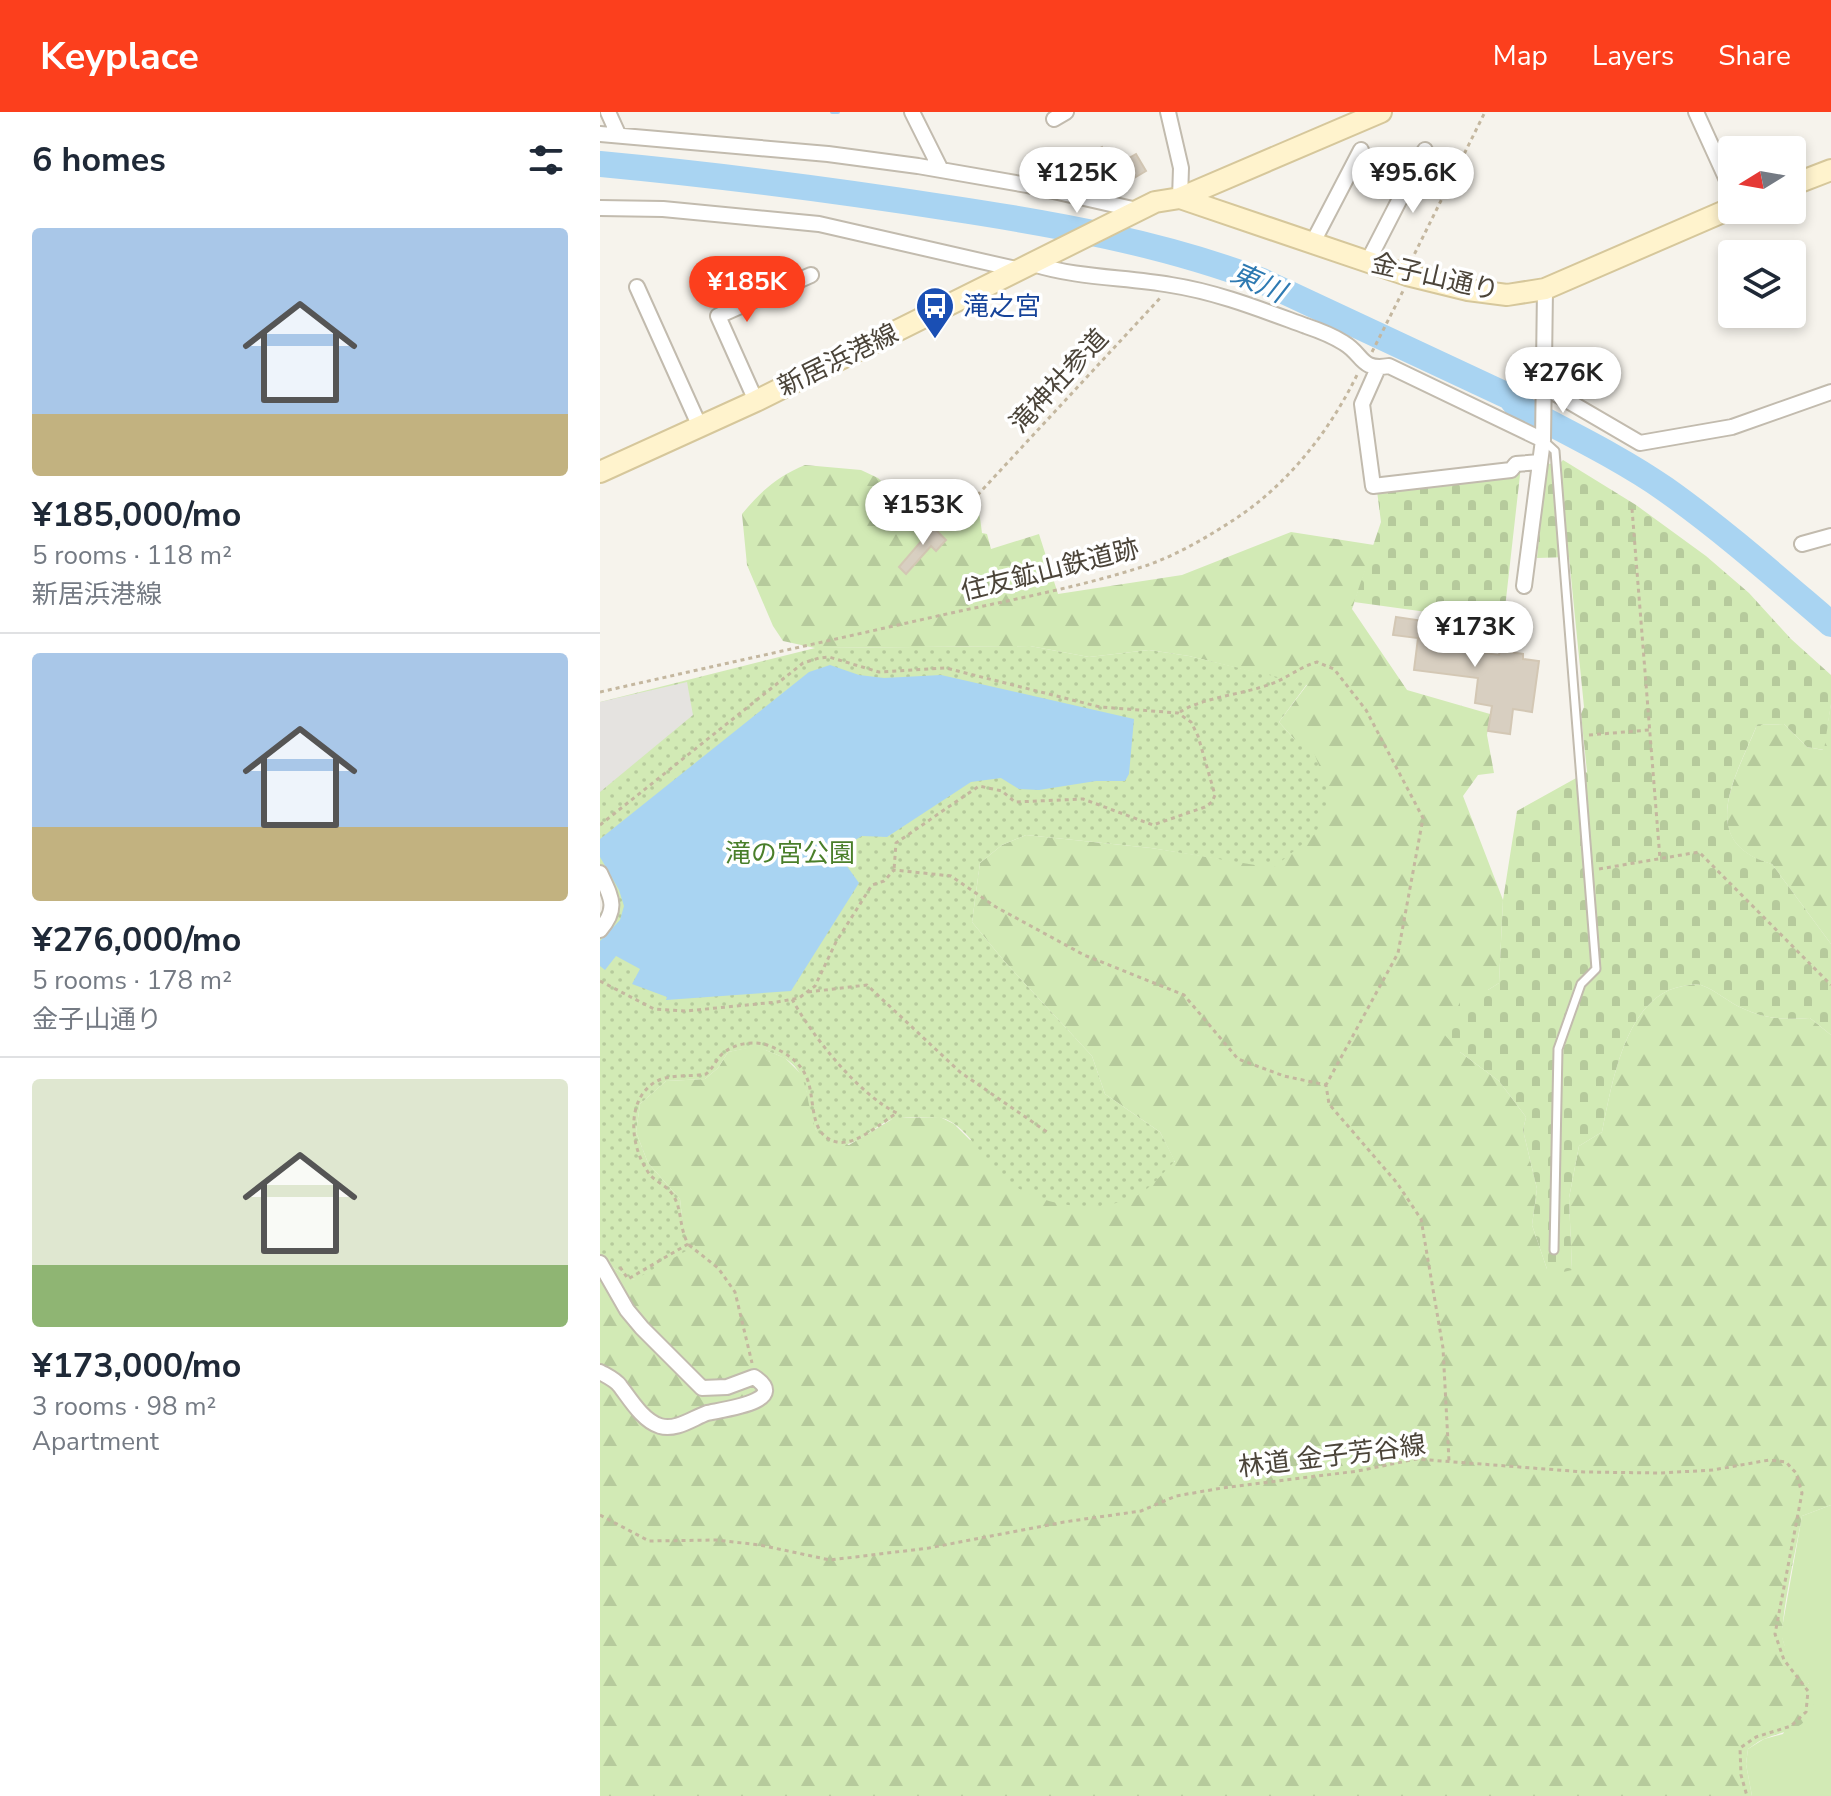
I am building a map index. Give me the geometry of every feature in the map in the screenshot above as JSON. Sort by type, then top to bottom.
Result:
[{"type":"main road","name":"新居浜港線","points":[[600,472],[756,401],[1155,202],[1180,198],[1381,112]]},
{"type":"main road","points":[[1806,180],[1831,170]]},
{"type":"main road","name":"金子山通り","points":[[1180,198],[1407,275],[1468,290],[1507,295],[1545,289],[1718,214]]},
{"type":"street","points":[[608,112],[618,134]]},
{"type":"street","points":[[912,112],[941,170]]},
{"type":"street","points":[[1168,112],[1181,168],[1180,198]]},
{"type":"street","points":[[1696,112],[1718,160]]},
{"type":"street","points":[[600,134],[828,154],[941,170],[1027,185],[1129,214]]},
{"type":"street","points":[[1312,244],[1361,150]]},
{"type":"street","points":[[1367,263],[1425,150]]},
{"type":"street","points":[[600,208],[663,209],[819,224],[1026,267],[1206,292],[1307,326],[1347,345],[1371,362],[1389,366],[1543,438]]},
{"type":"street","points":[[756,401],[718,316],[811,275]]},
{"type":"street","points":[[637,287],[700,427]]},
{"type":"street","points":[[1524,586],[1543,438],[1545,289]]},
{"type":"street","points":[[1371,362],[1362,404],[1373,486],[1511,470],[1516,464],[1540,462]]},
{"type":"street","points":[[1544,390],[1640,443],[1732,427],[1831,392]]},
{"type":"street","points":[[1802,544],[1831,536]]},
{"type":"street","points":[[600,873],[613,899],[610,919],[600,930]]},
{"type":"street","points":[[600,1372],[619,1383],[649,1420],[660,1427],[675,1427],[710,1412],[753,1403],[761,1398],[763,1392],[763,1386],[756,1378],[750,1377],[727,1387],[702,1388],[634,1319],[606,1262]]},
{"type":"lane","points":[[1543,438],[1555,451],[1596,969],[1581,984],[1558,1049],[1554,1250]]},
{"type":"path","points":[[1407,275],[1409,264],[1485,112]]},
{"type":"path","name":"滝神社参道","points":[[972,501],[1173,285]]},
{"type":"path","name":"住友鉱山鉄道跡","points":[[600,692],[1012,599],[1150,564],[1186,548],[1238,517],[1276,485],[1314,446],[1371,362],[1395,304]]},
{"type":"path","points":[[1632,509],[1660,859]]},
{"type":"path","points":[[600,825],[727,721],[811,659],[829,657],[879,672],[946,668],[1100,707],[1178,713],[1191,722],[1198,736],[1215,795],[1205,807],[1153,825],[1083,799],[1023,803],[1015,802],[993,787],[979,786],[896,843],[894,870],[884,881],[872,885],[836,942],[815,986],[807,992],[792,999],[686,1011],[654,1009],[600,981]]},
{"type":"path","points":[[1178,713],[1189,706],[1275,683],[1317,662],[1325,665],[1334,669],[1366,710],[1423,818],[1398,953],[1326,1085],[1329,1104],[1397,1183],[1421,1219],[1443,1348],[1449,1461]]},
{"type":"path","points":[[1577,737],[1650,730]]},
{"type":"path","points":[[1588,871],[1699,852],[1831,985]]},
{"type":"path","points":[[894,870],[951,876],[996,907],[1084,955],[1184,995],[1238,1059],[1284,1076],[1326,1085]]},
{"type":"path","points":[[807,992],[867,985],[960,1072],[1050,1134]]},
{"type":"path","points":[[756,1378],[735,1292],[718,1268],[693,1251],[680,1227],[674,1196],[651,1175],[635,1137],[636,1105],[647,1089],[658,1081],[706,1074],[726,1051],[746,1044],[761,1044],[787,1054],[798,1063],[807,1077],[820,1131],[828,1137],[846,1142],[897,1113],[842,1068],[814,1034],[792,999]]},
{"type":"path","points":[[606,1262],[628,1279],[688,1244]]},
{"type":"path","name":"林道 金子芳谷線","points":[[600,1515],[649,1541],[716,1540],[760,1545],[830,1560],[929,1548],[1064,1522],[1141,1511],[1176,1496],[1358,1471],[1416,1459],[1584,1472],[1661,1473],[1713,1470],[1769,1460],[1786,1462],[1796,1473],[1802,1493],[1775,1634],[1784,1660],[1808,1691],[1806,1712],[1791,1726],[1756,1737],[1740,1748],[1741,1775],[1747,1796]]},
{"type":"green space","points":[[1563,460],[1636,505],[1706,556],[1749,593],[1791,639],[1831,675],[1831,704],[1824,750],[1807,747],[1784,724],[1757,725],[1732,785],[1728,823],[1734,840],[1748,854],[1772,864],[1831,944],[1831,1035],[1810,1018],[1785,1019],[1760,1015],[1699,984],[1663,993],[1647,1006],[1624,1045],[1602,1132],[1579,1146],[1569,1198],[1572,1270],[1559,1273],[1547,1269],[1532,1225],[1537,1189],[1523,1130],[1526,1117],[1499,1081],[1460,1052],[1443,1033],[1467,990],[1488,990],[1499,983],[1503,900],[1517,811],[1587,772],[1581,714],[1584,707],[1569,557],[1537,558],[1546,464]]},
{"type":"green space","points":[[805,465],[861,470],[878,478],[902,501],[932,490],[953,489],[962,493],[977,508],[982,533],[987,534],[991,549],[1039,534],[1058,594],[1182,575],[1291,532],[1374,545],[1352,609],[1407,690],[1490,714],[1487,735],[1494,773],[1478,775],[1463,796],[1503,900],[1499,983],[1488,990],[1460,1052],[1499,1081],[1526,1117],[1523,1130],[1537,1189],[1532,1225],[1547,1269],[1572,1270],[1569,1198],[1579,1146],[1602,1132],[1624,1045],[1647,1006],[1663,993],[1699,984],[1760,1015],[1785,1019],[1810,1018],[1831,1035],[1831,1505],[1802,1516],[1783,1630],[1786,1649],[1809,1683],[1813,1702],[1811,1712],[1802,1724],[1748,1749],[1746,1764],[1752,1796],[600,1796],[600,1260],[634,1280],[683,1226],[680,1199],[648,1163],[636,1132],[640,1104],[666,1081],[705,1079],[718,1068],[728,1052],[756,1046],[785,1058],[803,1076],[816,1130],[849,1145],[894,1118],[940,1117],[954,1124],[970,1140],[1175,1162],[1160,1132],[1105,1094],[1092,1056],[972,922],[980,863],[1002,845],[1026,835],[1151,848],[1273,867],[1294,739],[1279,722],[1307,685],[1189,656],[1149,650],[1089,657],[1030,646],[815,648],[783,641],[773,626],[747,565],[742,514],[770,485]]},
{"type":"green space","points":[[1521,466],[1505,608],[1466,603],[1463,617],[1354,602],[1381,522],[1377,491]]},
{"type":"green space","name":"滝の宮公園","points":[[1030,646],[1089,657],[1149,650],[1189,656],[1307,684],[1279,722],[1294,739],[1312,747],[1330,796],[1316,833],[1273,868],[1151,848],[1026,835],[1002,845],[980,863],[972,922],[1092,1056],[1105,1094],[1160,1132],[1175,1161],[1145,1190],[1117,1203],[1081,1206],[1044,1200],[1011,1184],[991,1166],[959,1127],[942,1118],[893,1119],[854,1142],[837,1145],[828,1142],[814,1124],[805,1086],[792,1064],[765,1050],[743,1049],[728,1052],[718,1068],[705,1079],[666,1081],[640,1104],[636,1132],[648,1163],[680,1199],[683,1226],[695,1246],[634,1280],[600,1260],[600,913],[605,909],[606,898],[600,887],[600,702],[815,648]]},
{"type":"green space","points":[[1831,704],[1831,944],[1772,864],[1748,854],[1734,840],[1728,824],[1728,805],[1732,785],[1757,725],[1784,724],[1807,747],[1823,750]]},
{"type":"green space","points":[[1831,1505],[1831,1796],[1752,1796],[1746,1764],[1748,1749],[1764,1739],[1783,1734],[1809,1684],[1787,1654],[1781,1634],[1802,1516]]},
{"type":"shaded area","points":[[687,682],[693,715],[600,792],[600,702]]},
{"type":"water","points":[[830,665],[859,675],[884,678],[941,675],[1134,719],[1129,774],[1125,781],[1096,781],[1039,790],[1019,789],[1001,778],[971,782],[887,837],[862,836],[848,844],[843,852],[844,862],[859,883],[791,991],[666,1000],[667,997],[632,984],[640,969],[616,956],[605,970],[600,966],[600,941],[620,920],[624,906],[619,890],[600,857],[600,839],[809,672]]},
{"type":"building","points":[[1102,147],[1113,167],[1136,154],[1146,171],[1117,188],[1113,180],[1096,190],[1092,189],[1076,161]]},
{"type":"building","points":[[929,523],[946,540],[936,551],[931,546],[906,574],[899,567],[924,538],[919,534]]},
{"type":"building","points":[[1396,617],[1458,626],[1456,649],[1499,655],[1500,651],[1523,654],[1523,659],[1539,661],[1532,712],[1513,709],[1510,734],[1488,731],[1492,706],[1475,703],[1478,678],[1414,670],[1418,638],[1393,635]]},
{"type":"waterway","points":[[832,112],[838,112]]},
{"type":"waterway","name":"東川","points":[[600,164],[818,189],[1029,221],[1147,245],[1262,281],[1510,397],[1516,405],[1629,466],[1708,521],[1831,624]]},
{"type":"place","name":"滝之宮","points":[[935,340]]}]
